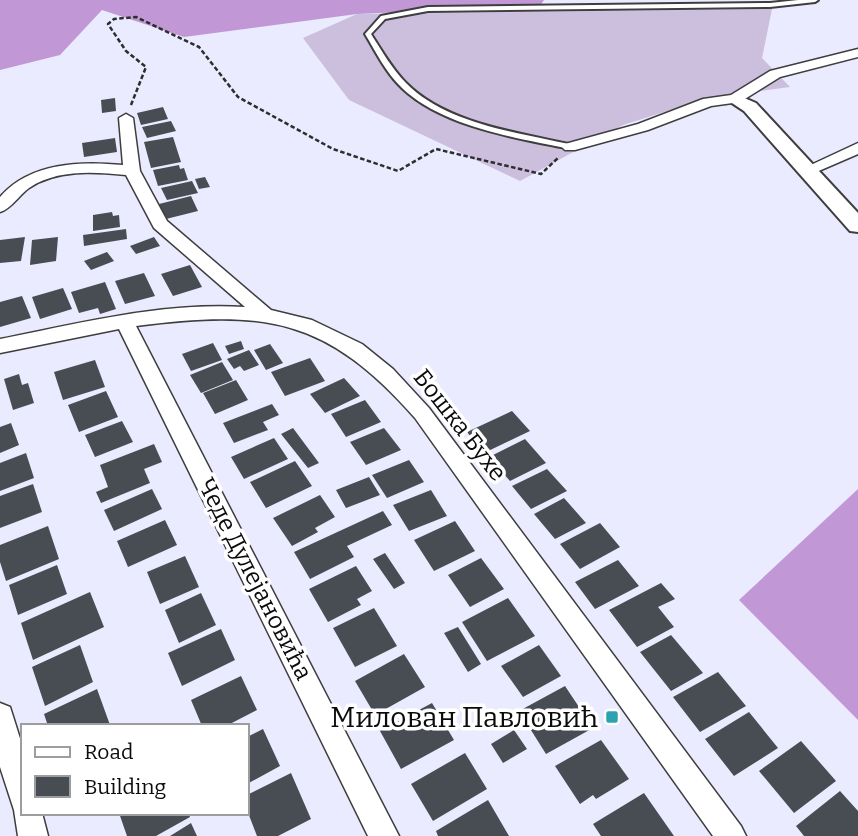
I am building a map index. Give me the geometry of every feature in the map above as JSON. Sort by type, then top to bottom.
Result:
[{"type":"street","points":[[570,147],[643,127],[708,102],[735,99],[775,74],[858,53]]},
{"type":"street","points":[[735,99],[750,107],[858,226]]},
{"type":"street","points":[[126,118],[132,172],[160,224],[263,313]]},
{"type":"street","points":[[808,170],[858,148]]},
{"type":"street","points":[[0,207],[19,186],[35,177],[59,170],[86,168],[132,172]]},
{"type":"street","name":"Бошка Бухе","points":[[0,346],[125,322],[219,310],[263,313],[343,341],[384,370],[422,413],[731,836]]},
{"type":"street","name":"Чеде Дулејановића","points":[[125,322],[384,836]]},
{"type":"street","points":[[0,716],[21,792]]},
{"type":"street","points":[[28,815],[33,836]]},
{"type":"lane","points":[[570,147],[511,134],[440,109],[406,88],[368,34],[383,17],[428,9],[816,0]]},
{"type":"path","points":[[126,118],[146,67],[125,51],[108,24],[114,19],[136,17],[199,47],[238,97],[334,149],[398,171],[436,149],[541,174],[570,147]]},
{"type":"shaded area","points":[[0,0],[544,0],[540,6],[357,14],[184,37],[102,10],[60,55],[0,70]]},
{"type":"shaded area","points":[[772,9],[762,58],[790,87],[708,98],[623,125],[520,181],[349,100],[303,38],[357,14]]},
{"type":"shaded area","points":[[858,489],[858,720],[739,600]]},
{"type":"building","points":[[115,98],[116,111],[102,113],[101,100]]},
{"type":"building","points":[[163,107],[168,119],[141,125],[137,113]]},
{"type":"building","points":[[171,121],[176,131],[147,138],[142,127]]},
{"type":"building","points":[[173,137],[181,162],[151,168],[144,142]]},
{"type":"building","points":[[115,138],[117,152],[84,157],[82,143]]},
{"type":"building","points":[[179,165],[180,169],[184,168],[188,180],[158,186],[153,170]]},
{"type":"building","points":[[205,177],[210,187],[199,189],[195,179]]},
{"type":"building","points":[[192,181],[198,193],[167,200],[161,188]]},
{"type":"building","points":[[191,196],[198,211],[166,219],[159,204]]},
{"type":"building","points":[[112,212],[113,216],[119,215],[120,227],[93,231],[93,215]]},
{"type":"building","points":[[126,229],[127,239],[84,246],[83,235]]},
{"type":"building","points":[[25,237],[21,261],[0,263],[0,240]]},
{"type":"building","points":[[58,237],[56,261],[30,265],[32,240]]},
{"type":"building","points":[[154,237],[160,246],[136,254],[130,246]]},
{"type":"building","points":[[107,252],[114,261],[91,270],[84,261]]},
{"type":"building","points":[[190,265],[202,287],[173,296],[161,274]]},
{"type":"building","points":[[144,273],[155,296],[125,304],[115,281]]},
{"type":"building","points":[[105,282],[116,309],[100,314],[98,308],[79,313],[71,292]]},
{"type":"building","points":[[63,288],[72,309],[40,319],[32,297]]},
{"type":"building","points":[[22,296],[31,318],[0,327],[0,302]]},
{"type":"building","points":[[241,341],[244,349],[229,354],[225,346]]},
{"type":"building","points":[[213,343],[222,360],[191,371],[182,354]]},
{"type":"building","points":[[270,344],[283,363],[266,370],[254,350]]},
{"type":"building","points":[[249,350],[259,365],[244,371],[240,366],[234,369],[227,359]]},
{"type":"building","points":[[310,358],[325,381],[285,396],[271,372]]},
{"type":"building","points":[[95,360],[105,387],[63,400],[54,372]]},
{"type":"building","points":[[222,362],[233,380],[201,393],[190,375]]},
{"type":"building","points":[[19,374],[22,385],[28,383],[34,403],[13,410],[4,379]]},
{"type":"building","points":[[344,378],[360,396],[325,413],[310,394]]},
{"type":"building","points":[[236,380],[248,400],[215,414],[203,393]]},
{"type":"building","points":[[106,391],[118,417],[79,432],[68,405]]},
{"type":"building","points":[[365,400],[381,422],[346,437],[331,414]]},
{"type":"building","points":[[272,404],[279,415],[263,422],[268,430],[234,443],[223,423]]},
{"type":"building","points":[[512,411],[530,431],[484,453],[467,432]]},
{"type":"building","points":[[122,421],[133,442],[95,457],[85,435]]},
{"type":"building","points":[[11,423],[19,445],[0,453],[0,427]]},
{"type":"building","points":[[293,428],[319,463],[308,468],[281,434]]},
{"type":"building","points":[[384,428],[401,450],[366,465],[350,442]]},
{"type":"building","points":[[274,438],[288,459],[244,479],[231,457]]},
{"type":"building","points":[[525,439],[546,463],[510,481],[489,457]]},
{"type":"building","points":[[154,444],[162,462],[144,469],[150,483],[101,503],[96,492],[108,487],[100,465]]},
{"type":"building","points":[[26,453],[34,478],[0,491],[0,463]]},
{"type":"building","points":[[409,460],[424,482],[387,498],[372,475]]},
{"type":"building","points":[[295,461],[312,486],[266,508],[250,482]]},
{"type":"building","points":[[547,469],[567,491],[531,509],[512,486]]},
{"type":"building","points":[[369,477],[380,495],[346,508],[336,490]]},
{"type":"building","points":[[33,484],[42,512],[0,528],[0,496]]},
{"type":"building","points":[[152,489],[162,509],[114,531],[104,510]]},
{"type":"building","points":[[431,490],[447,516],[409,531],[393,505]]},
{"type":"building","points":[[320,495],[335,517],[315,528],[318,532],[292,546],[273,518]]},
{"type":"building","points":[[564,498],[586,523],[555,539],[534,514]]},
{"type":"building","points":[[383,511],[392,525],[347,546],[354,557],[310,579],[294,552]]},
{"type":"building","points":[[165,520],[177,545],[128,567],[117,541]]},
{"type":"building","points":[[455,521],[475,551],[434,571],[414,540]]},
{"type":"building","points":[[600,523],[620,547],[580,569],[560,544]]},
{"type":"building","points":[[48,526],[59,559],[6,581],[0,562],[0,545]]},
{"type":"building","points":[[385,553],[405,583],[394,589],[373,559]]},
{"type":"building","points":[[185,556],[199,587],[160,604],[147,572]]},
{"type":"building","points":[[481,558],[504,589],[470,607],[448,575]]},
{"type":"building","points":[[618,560],[639,586],[595,609],[575,582]]},
{"type":"building","points":[[57,565],[67,594],[18,615],[9,585]]},
{"type":"building","points":[[356,566],[372,591],[357,599],[361,605],[328,622],[309,589]]},
{"type":"building","points":[[661,583],[675,599],[658,607],[674,627],[637,647],[609,610]]},
{"type":"building","points":[[90,592],[104,627],[33,660],[21,623]]},
{"type":"building","points":[[201,593],[216,625],[179,643],[165,610]]},
{"type":"building","points":[[508,598],[535,636],[487,661],[462,622]]},
{"type":"building","points":[[374,608],[397,646],[355,667],[333,628]]},
{"type":"building","points":[[458,627],[481,664],[468,672],[444,633]]},
{"type":"building","points":[[221,629],[235,660],[182,686],[168,653]]},
{"type":"building","points":[[671,635],[703,673],[671,691],[640,652]]},
{"type":"building","points":[[80,645],[93,682],[45,706],[32,667]]},
{"type":"building","points":[[539,645],[561,676],[523,697],[501,666]]},
{"type":"building","points":[[404,654],[425,687],[375,715],[355,681]]},
{"type":"building","points":[[718,672],[746,706],[700,732],[673,697]]},
{"type":"building","points":[[241,676],[257,710],[230,724],[201,724],[191,700]]},
{"type":"building","points":[[565,686],[593,728],[546,754],[519,711]]},
{"type":"building","points":[[97,689],[110,724],[47,724],[44,714]]},
{"type":"building","points":[[432,703],[454,740],[401,769],[380,731]]},
{"type":"building","points":[[749,712],[778,748],[734,776],[705,739]]},
{"type":"building","points":[[263,729],[280,766],[248,783],[248,736]]},
{"type":"building","points":[[514,730],[527,749],[503,763],[491,744]]},
{"type":"building","points":[[601,740],[629,779],[596,799],[593,795],[580,804],[555,766]]},
{"type":"building","points":[[801,741],[836,781],[794,813],[759,771]]},
{"type":"building","points":[[465,753],[487,789],[433,821],[411,784]]},
{"type":"building","points":[[291,773],[311,819],[278,836],[257,836],[248,813],[248,794]]},
{"type":"building","points":[[840,791],[858,811],[858,836],[804,836],[796,826]]},
{"type":"building","points":[[644,793],[674,836],[601,836],[593,824]]},
{"type":"building","points":[[488,800],[509,836],[438,836],[436,831]]},
{"type":"building","points":[[120,815],[190,815],[156,836],[127,836]]},
{"type":"building","points":[[191,823],[197,836],[170,836]]},
{"type":"place","name":"Милован Павловић","points":[[612,717]]}]
